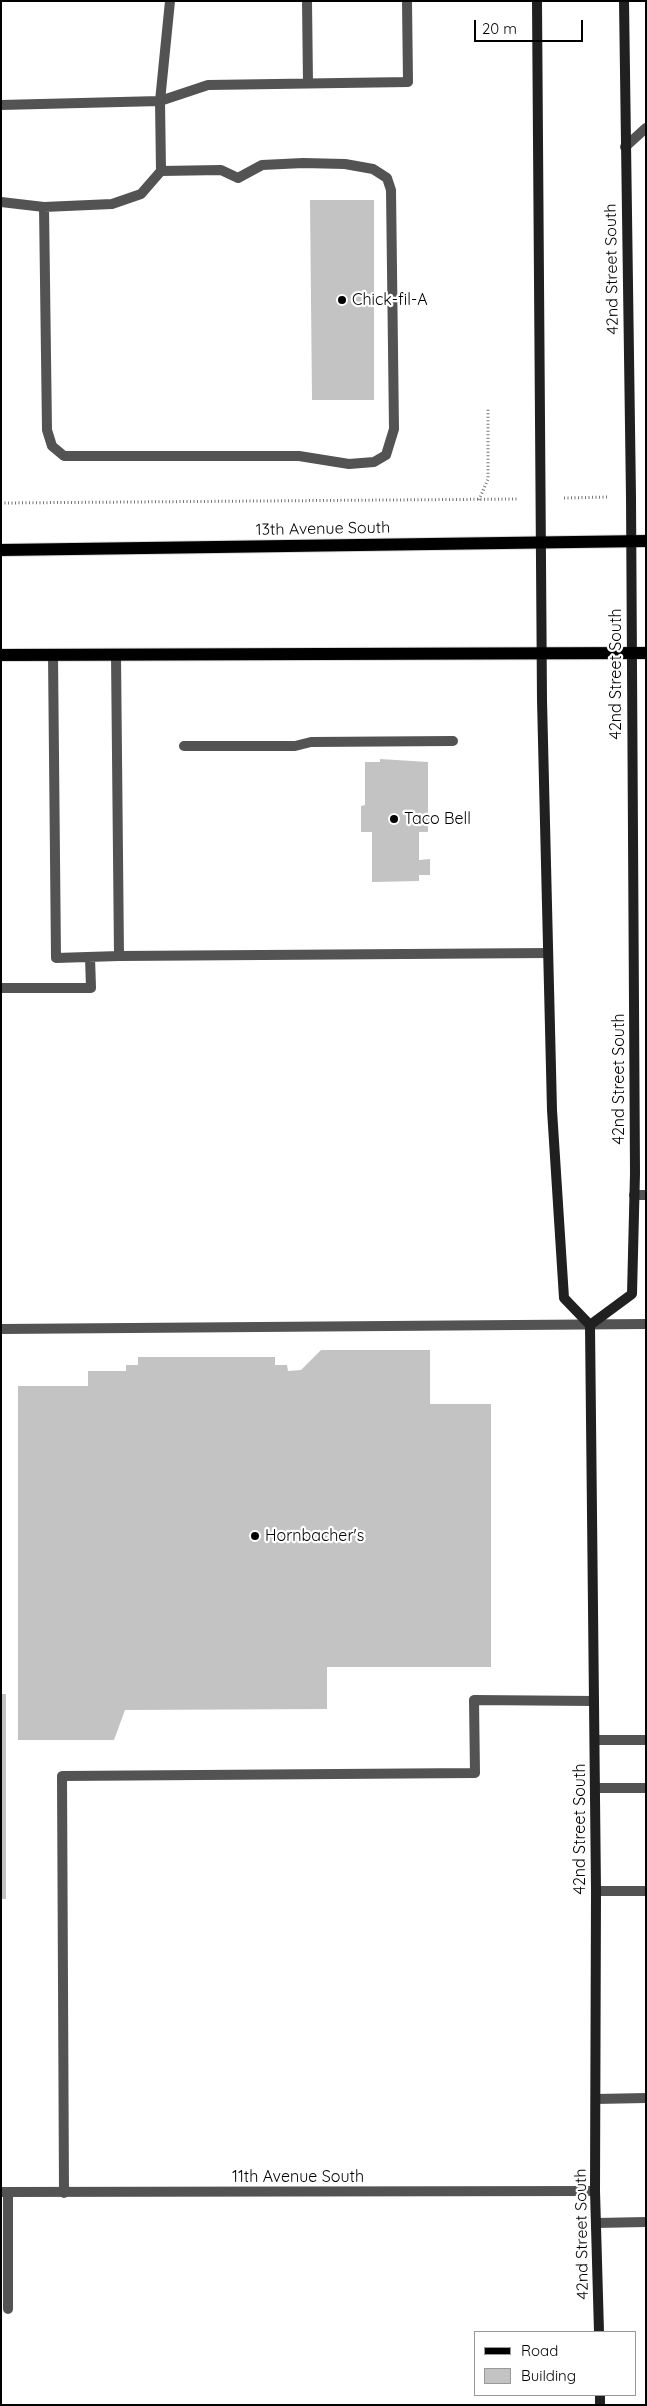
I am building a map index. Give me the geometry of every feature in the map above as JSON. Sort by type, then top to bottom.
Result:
[{"type":"main road","points":[[537,1],[542,654],[552,1110],[564,1298],[590,1325]]},
{"type":"main road","name":"42nd Street South","points":[[599,2331],[595,2191],[596,1891],[590,1325],[632,1294],[634,1195],[631,496],[624,1]]},
{"type":"main road","name":"13th Avenue South","points":[[1,550],[646,541]]},
{"type":"main road","points":[[1,655],[646,653]]},
{"type":"street","points":[[1,202],[44,207],[112,204],[141,194],[161,171],[160,101],[170,1]]},
{"type":"street","points":[[307,1],[308,83]]},
{"type":"street","points":[[1,105],[160,101],[208,85],[408,82],[407,1]]},
{"type":"street","points":[[625,147],[646,128]]},
{"type":"street","points":[[44,207],[47,430],[52,446],[64,456],[300,456],[349,464],[374,462],[386,455],[394,428],[391,190],[387,178],[373,169],[345,164],[262,165],[238,178],[221,170],[161,171]]},
{"type":"street","points":[[54,654],[56,958],[548,953]]},
{"type":"street","points":[[116,655],[119,956]]},
{"type":"street","points":[[184,746],[294,746],[311,742],[453,742]]},
{"type":"street","points":[[1,988],[91,988],[90,957]]},
{"type":"street","points":[[634,1195],[646,1194]]},
{"type":"street","points":[[1,1329],[646,1324]]},
{"type":"street","points":[[64,2193],[62,1776],[475,1773],[474,1700],[594,1701]]},
{"type":"street","points":[[595,1740],[646,1740]]},
{"type":"street","points":[[595,1788],[646,1788]]},
{"type":"street","points":[[596,1891],[646,1891]]},
{"type":"street","points":[[596,2099],[646,2098]]},
{"type":"street","name":"11th Avenue South","points":[[5,2192],[595,2191]]},
{"type":"street","points":[[5,2192],[8,2309]]},
{"type":"street","points":[[596,2223],[646,2222]]},
{"type":"path","points":[[479,500],[488,479],[488,409]]},
{"type":"path","points":[[1,503],[479,500],[631,496]]},
{"type":"building","name":"Chick-fil-A","points":[[310,200],[374,200],[374,400],[312,400]]},
{"type":"building","name":"Taco Bell","points":[[380,759],[428,762],[428,832],[419,832],[419,860],[430,859],[430,875],[419,875],[419,881],[372,882],[372,832],[361,832],[361,806],[365,805],[365,762],[380,762]]},
{"type":"building","name":"Hornbacher's","points":[[321,1350],[430,1350],[430,1404],[491,1404],[491,1667],[327,1667],[327,1709],[125,1710],[114,1740],[18,1740],[18,1386],[88,1386],[88,1371],[126,1371],[126,1365],[138,1365],[138,1357],[275,1357],[275,1365],[287,1365],[288,1371],[301,1370]]},
{"type":"building","points":[[1,1694],[6,1694],[6,1899],[1,1899]]},
{"type":"place","name":"Chick-fil-A","points":[[342,300]]},
{"type":"place","name":"Taco Bell","points":[[394,819]]},
{"type":"place","name":"Hornbacher's","points":[[255,1536]]}]
